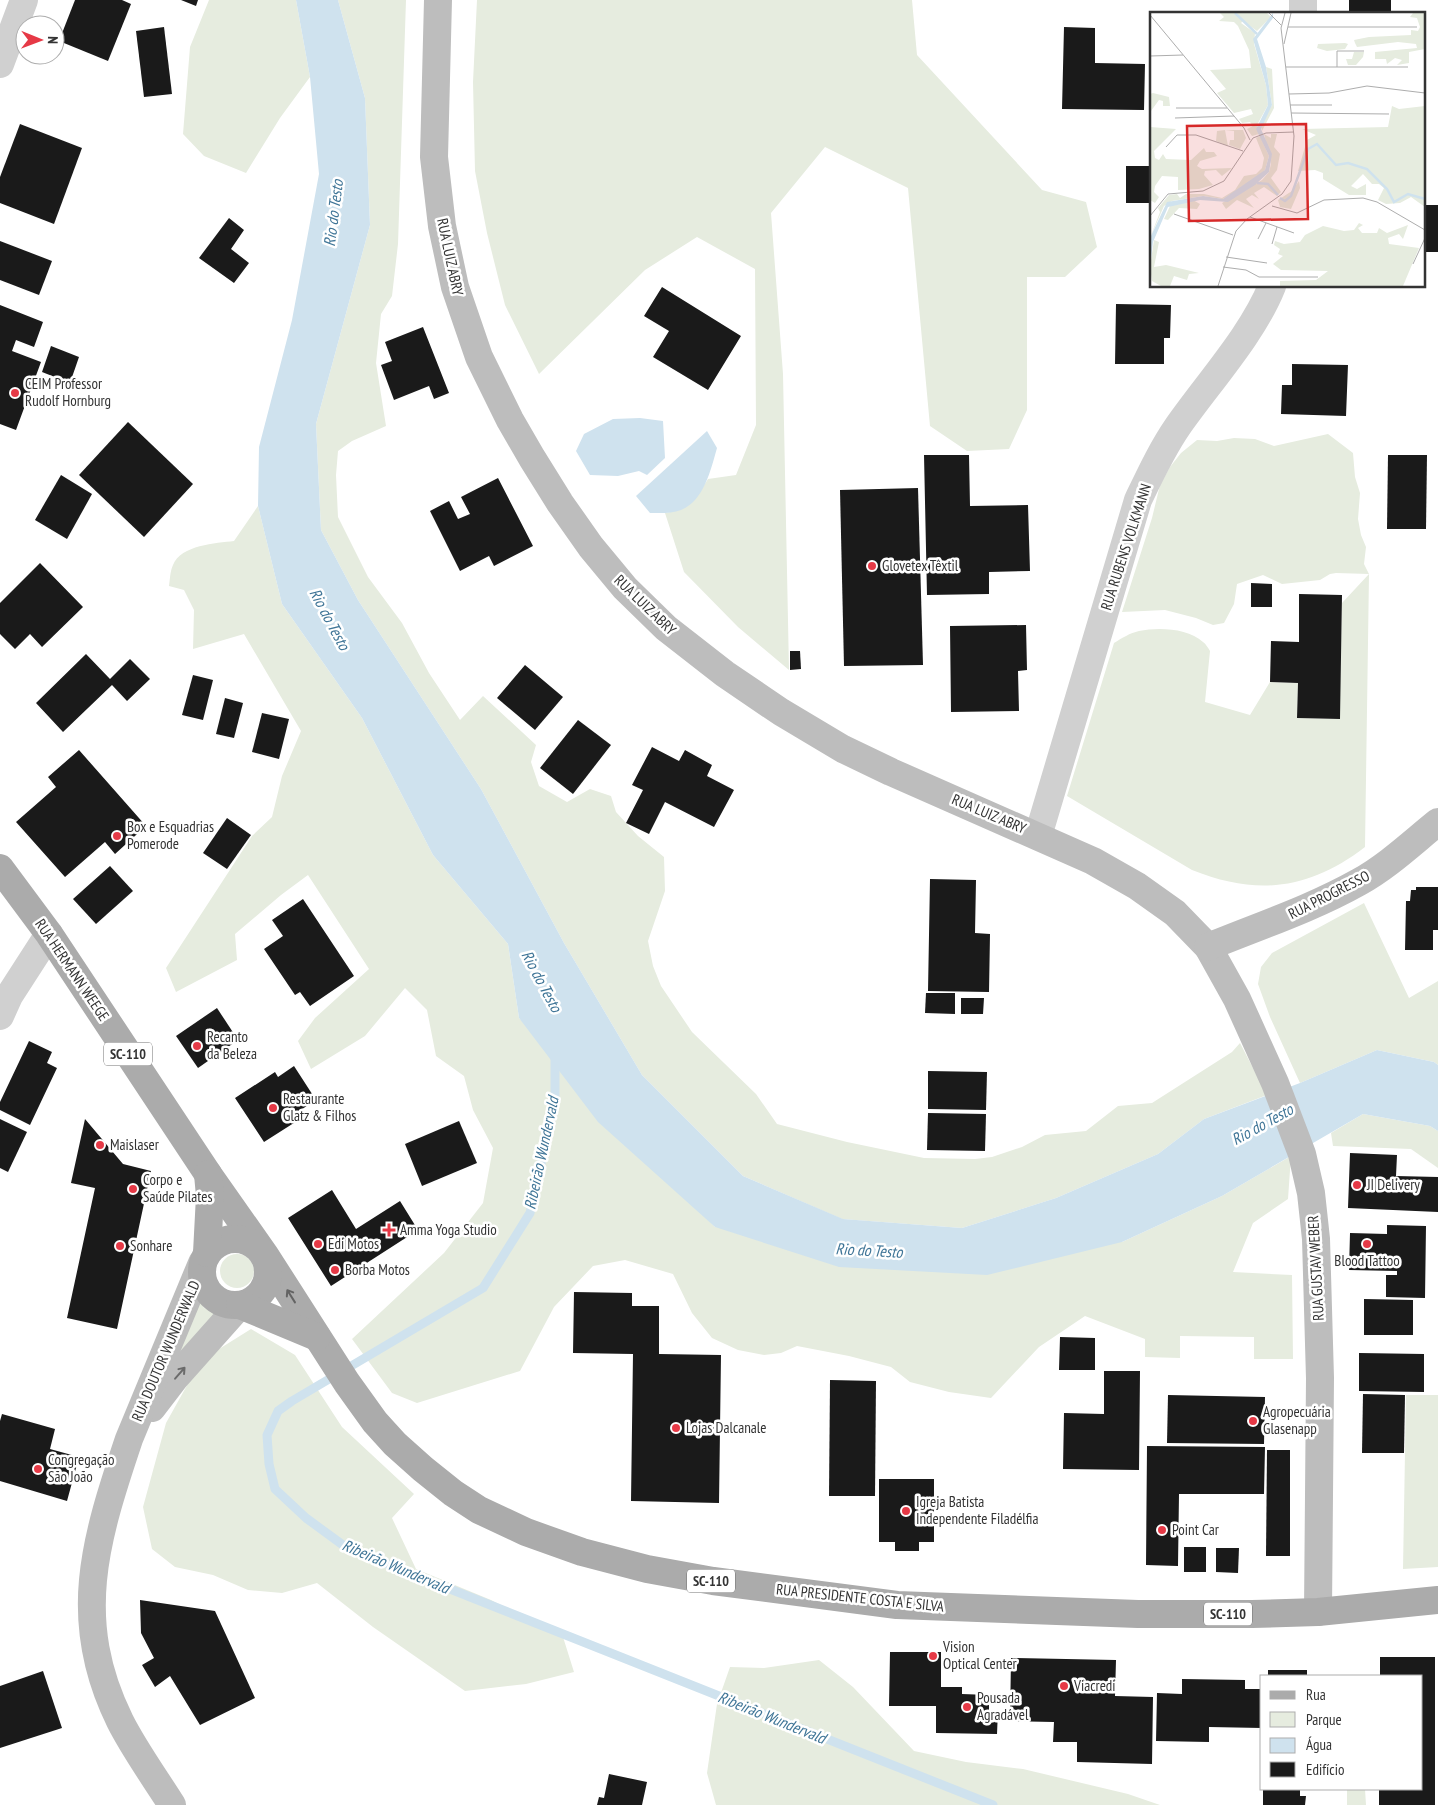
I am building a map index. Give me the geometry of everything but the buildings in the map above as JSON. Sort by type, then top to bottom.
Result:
[{"type":"main road","name":"RUA HERMANN WEEGE","points":[[0,868],[49,934],[208,1174],[265,1255],[347,1383]]},
{"type":"main road","name":"RUA HERMANN WEEGE","points":[[205,1258],[210,1196],[208,1174]]},
{"type":"main road","points":[[236,1238],[248,1240],[258,1246],[265,1255],[268,1276],[266,1287],[259,1296],[250,1302],[240,1305],[229,1305],[219,1301],[210,1294],[203,1280],[205,1258],[215,1245],[225,1240],[236,1238]]},
{"type":"main road","points":[[240,1305],[317,1337]]},
{"type":"main road","name":"RUA PRESIDENTE COSTA E SILVA","points":[[347,1383],[375,1422],[395,1444],[453,1493],[479,1510],[526,1532],[582,1552],[647,1569],[713,1581],[897,1605],[1138,1614],[1318,1612],[1438,1600]]},
{"type":"street","points":[[0,64],[24,0]]},
{"type":"street","name":"RUA LUIZ ABRY","points":[[438,0],[434,157],[442,226],[455,287],[479,357],[510,420],[550,488],[590,547],[625,588],[666,628],[725,674],[781,712],[843,749],[891,772],[1093,861],[1137,886],[1175,913],[1208,947]]},
{"type":"street","name":"RUA RUBENS VOLKMANN","points":[[1038,836],[1138,500],[1154,466],[1176,428],[1247,331],[1271,288]]},
{"type":"street","name":"RUA PROGRESSO","points":[[1208,947],[1285,918],[1322,902],[1361,881],[1438,822]]},
{"type":"street","points":[[0,1016],[9,996],[49,934]]},
{"type":"street","name":"RUA GUSTAV WEBER","points":[[1208,947],[1237,999],[1275,1083],[1302,1154],[1311,1193],[1316,1239],[1320,1378],[1318,1612]]},
{"type":"street","name":"RUA DOUTOR WUNDERWALD","points":[[172,1805],[120,1722],[104,1684],[93,1642],[91,1596],[95,1556],[106,1511],[129,1439],[205,1258]]},
{"type":"street","name":"RUA DOUTOR WUNDERWALD","points":[[129,1439],[175,1378],[240,1305]]},
{"type":"green space","points":[[209,0],[296,0],[310,77],[280,118],[246,173],[204,156],[183,134],[190,47]]},
{"type":"green space","points":[[338,0],[406,0],[398,244],[392,296],[381,314],[376,363],[386,426],[352,441],[338,451],[336,475],[338,517],[368,577],[402,623],[429,673],[460,720],[483,696],[536,745],[531,762],[539,786],[567,802],[590,789],[611,796],[616,812],[638,836],[664,857],[665,891],[648,941],[653,966],[661,986],[692,1032],[756,1094],[777,1124],[847,1142],[924,1158],[975,1159],[992,1157],[1022,1147],[1045,1135],[1086,1131],[1118,1106],[1152,1103],[1232,1052],[1240,1043],[1267,1095],[1204,1119],[1158,1154],[1056,1198],[962,1228],[842,1219],[743,1176],[642,1075],[564,943],[481,789],[358,600],[321,530],[316,424],[370,225],[365,98]]},
{"type":"green space","points":[[477,0],[912,0],[917,55],[1042,190],[1086,202],[1097,247],[1065,277],[1027,277],[1027,410],[1009,449],[967,451],[930,426],[908,188],[825,147],[771,213],[783,374],[789,670],[738,627],[684,572],[665,513],[687,506],[708,479],[736,475],[756,425],[755,269],[697,237],[645,270],[539,374],[505,305],[487,233],[475,171],[473,82]]},
{"type":"green space","points":[[1328,434],[1353,453],[1355,477],[1360,493],[1358,519],[1361,535],[1366,547],[1364,564],[1369,574],[1336,573],[1320,580],[1282,584],[1263,575],[1237,584],[1234,604],[1224,623],[1213,625],[1196,618],[1165,610],[1122,612],[1152,518],[1160,485],[1170,467],[1181,453],[1197,440],[1255,439],[1274,446]]},
{"type":"green space","points":[[258,506],[282,604],[362,718],[433,855],[508,944],[519,1018],[715,1227],[1122,1242],[1222,1196],[1291,1156],[1288,1199],[1253,1223],[1233,1272],[1292,1275],[1293,1359],[1254,1359],[1254,1337],[1180,1336],[1180,1358],[1145,1357],[1145,1339],[1085,1316],[1039,1347],[991,1398],[949,1392],[910,1382],[891,1367],[849,1356],[797,1346],[781,1353],[764,1355],[738,1350],[712,1338],[692,1313],[673,1274],[625,1260],[593,1266],[554,1307],[520,1371],[417,1403],[392,1393],[352,1339],[444,1253],[483,1203],[493,1148],[473,1110],[464,1076],[436,1056],[427,1010],[405,988],[365,1036],[311,1069],[298,1041],[315,1018],[369,969],[308,875],[235,934],[237,960],[176,992],[166,968],[252,836],[272,817],[282,776],[301,731],[244,634],[193,649],[194,610],[184,590],[169,586],[172,567],[177,558],[183,553],[200,546],[234,541]]},
{"type":"green space","points":[[1369,574],[1365,847],[1344,861],[1303,880],[1261,885],[1239,883],[1192,870],[1067,796],[1114,643],[1136,632],[1155,629],[1181,631],[1197,637],[1205,644],[1210,651],[1205,702],[1250,715],[1270,682],[1298,683],[1297,718],[1339,719],[1342,603]]},
{"type":"green space","points":[[1364,903],[1409,998],[1438,981],[1438,1065],[1434,1062],[1377,1050],[1300,1083],[1270,1017],[1258,984],[1261,967],[1272,953]]},
{"type":"green space","points":[[1363,1114],[1430,1126],[1438,1131],[1438,1168],[1411,1149],[1333,1146],[1331,1133]]},
{"type":"green space","points":[[237,1254],[249,1259],[254,1271],[249,1283],[237,1288],[225,1283],[220,1271],[225,1259]]},
{"type":"green space","points":[[198,1295],[204,1308],[218,1313],[175,1366]]},
{"type":"green space","points":[[251,1329],[295,1355],[342,1427],[414,1494],[392,1518],[416,1569],[491,1600],[563,1637],[574,1672],[526,1684],[465,1691],[373,1627],[317,1583],[282,1593],[248,1590],[213,1575],[175,1567],[152,1549],[143,1507],[166,1423],[190,1380],[211,1354]]},
{"type":"green space","points":[[1406,1395],[1438,1395],[1438,1567],[1403,1569]]},
{"type":"green space","points":[[819,1660],[853,1687],[914,1751],[966,1762],[1023,1769],[1128,1794],[1160,1805],[716,1805],[707,1773],[717,1704],[730,1667],[764,1668]]},
{"type":"green space","points":[[1347,1790],[1365,1790],[1366,1805],[1347,1805]]},
{"type":"water","name":"Rio do Testo","points":[[296,0],[338,0],[365,98],[370,225],[316,424],[321,530],[358,600],[481,789],[564,943],[642,1075],[743,1176],[843,1219],[962,1228],[1056,1198],[1158,1154],[1204,1119],[1300,1083],[1377,1050],[1434,1062],[1438,1065],[1438,1131],[1430,1126],[1363,1114],[1222,1196],[1122,1242],[987,1275],[839,1267],[715,1227],[598,1122],[519,1018],[508,944],[433,855],[362,718],[282,604],[258,506],[259,447],[292,320],[319,174],[310,77]]},
{"type":"water","points":[[640,418],[663,421],[665,458],[647,475],[639,471],[618,476],[590,475],[576,451],[584,434],[613,419]]},
{"type":"water","points":[[707,431],[717,448],[701,492],[689,506],[681,510],[669,513],[650,513],[636,496]]},
{"type":"waterway","name":"Ribeirão Wundervald","points":[[555,1053],[555,1101],[530,1213],[483,1288],[278,1411],[267,1435],[269,1464],[275,1489],[306,1518],[347,1548],[993,1805]]},
{"type":"place","name":"CEIM Professor Rudolf Hornburg","points":[[15,393]]},
{"type":"place","name":"Glovetex Têxtil","points":[[872,566]]},
{"type":"place","name":"Box e Esquadrias Pomerode","points":[[117,836]]},
{"type":"place","name":"Recanto da Beleza","points":[[197,1046]]},
{"type":"place","name":"Restaurante Glatz & Filhos","points":[[273,1108]]},
{"type":"place","name":"Maislaser","points":[[100,1145]]},
{"type":"place","name":"JI Delivery","points":[[1357,1185]]},
{"type":"place","name":"Corpo e Saúde Pilates","points":[[133,1189]]},
{"type":"place","name":"Amma Yoga Studio","points":[[389,1230]]},
{"type":"place","name":"Edi Motos","points":[[318,1244]]},
{"type":"place","name":"Blood Tattoo","points":[[1367,1244]]},
{"type":"place","name":"Sonhare","points":[[120,1246]]},
{"type":"place","name":"Borba Motos","points":[[335,1270]]},
{"type":"place","name":"Agropecuária Glasenapp","points":[[1253,1421]]},
{"type":"place","name":"Lojas Dalcanale","points":[[676,1428]]},
{"type":"place","name":"Congregação São João","points":[[38,1469]]},
{"type":"place","name":"Igreja Batista Independente Filadélfia","points":[[906,1511]]},
{"type":"place","name":"Point Car","points":[[1162,1530]]},
{"type":"place","name":"Vision Optical Center","points":[[933,1656]]},
{"type":"place","name":"Viacredi","points":[[1064,1686]]},
{"type":"place","name":"Pousada Agradável","points":[[967,1707]]}]
